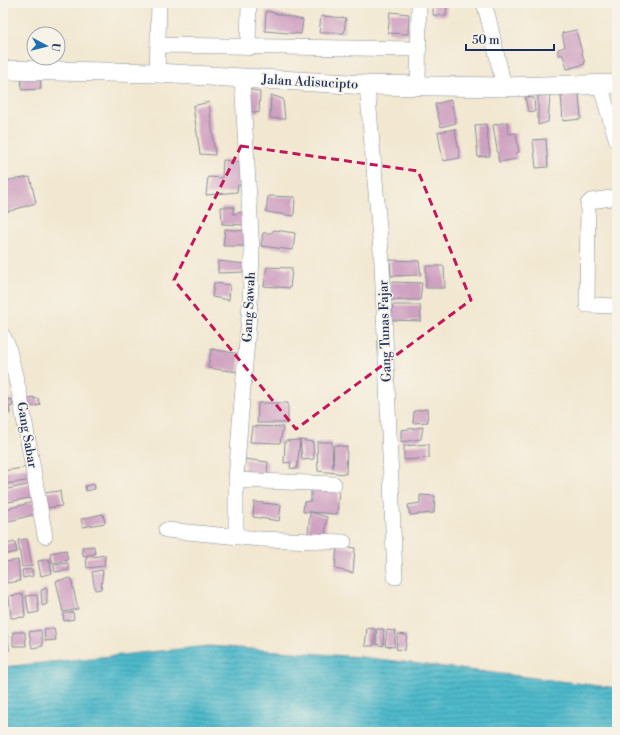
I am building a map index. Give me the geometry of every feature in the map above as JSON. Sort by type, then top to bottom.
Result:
[{"type":"main road","name":"Jalan Adisucipto","points":[[3,70],[157,73],[367,85],[504,87],[608,84]]},
{"type":"street","points":[[157,73],[159,3]]},
{"type":"street","points":[[248,48],[249,3]]},
{"type":"street","points":[[418,86],[419,3]]},
{"type":"street","points":[[484,3],[490,21],[504,87]]},
{"type":"street","points":[[158,45],[248,48],[418,50]]},
{"type":"street","name":"Gang Sawah","points":[[236,536],[236,480],[250,304],[252,252],[242,78]]},
{"type":"street","points":[[608,84],[617,142]]},
{"type":"street","name":"Gang Tunas Fajar","points":[[367,85],[382,263],[395,577]]},
{"type":"street","points":[[617,197],[591,201],[588,204],[586,305],[617,306]]},
{"type":"street","name":"Gang Sabar","points":[[3,336],[8,346],[20,396],[45,536]]},
{"type":"street","points":[[236,480],[334,484]]},
{"type":"street","points":[[166,530],[260,539],[344,542]]},
{"type":"highlighted area","points":[[241,146],[418,171],[471,300],[296,429],[174,280]]},
{"type":"water","points":[[209,646],[361,657],[617,688],[617,732],[3,732],[3,667]]},
{"type":"building","points":[[433,3],[447,3],[446,16],[433,15]]},
{"type":"building","points":[[266,11],[303,20],[301,34],[265,31]]},
{"type":"building","points":[[390,12],[409,14],[408,34],[388,33]]},
{"type":"building","points":[[321,16],[346,18],[344,33],[319,33]]},
{"type":"building","points":[[576,30],[585,64],[567,69],[563,55],[558,55],[558,49],[565,47],[562,33]]},
{"type":"building","points":[[40,75],[41,89],[22,90],[21,77]]},
{"type":"building","points":[[249,89],[260,92],[259,113],[250,111]]},
{"type":"building","points":[[579,94],[581,119],[563,121],[561,95]]},
{"type":"building","points":[[271,95],[283,99],[285,119],[270,118]]},
{"type":"building","points":[[550,95],[548,122],[538,125],[538,96]]},
{"type":"building","points":[[525,97],[534,98],[535,112],[528,111]]},
{"type":"building","points":[[451,100],[456,123],[441,127],[435,104]]},
{"type":"building","points":[[209,102],[215,155],[200,154],[193,106]]},
{"type":"building","points":[[507,122],[509,134],[516,133],[519,152],[516,153],[517,159],[499,162],[493,125]]},
{"type":"building","points":[[486,124],[490,156],[478,157],[475,125]]},
{"type":"building","points":[[455,129],[460,158],[443,161],[438,132]]},
{"type":"building","points":[[546,139],[548,167],[536,168],[533,140]]},
{"type":"building","points":[[223,160],[241,162],[243,185],[238,185],[237,192],[206,195],[208,177],[222,178]]},
{"type":"building","points":[[30,177],[36,203],[3,213],[3,181]]},
{"type":"building","points":[[268,196],[295,197],[294,216],[266,212]]},
{"type":"building","points":[[221,207],[234,207],[233,214],[244,212],[245,225],[222,224]]},
{"type":"building","points":[[225,229],[245,231],[245,246],[223,246]]},
{"type":"building","points":[[274,230],[295,233],[293,250],[261,246],[263,233],[271,233]]},
{"type":"building","points":[[390,260],[419,261],[421,275],[391,276]]},
{"type":"building","points":[[218,261],[246,264],[246,272],[218,273]]},
{"type":"building","points":[[426,266],[444,266],[445,288],[426,288]]},
{"type":"building","points":[[267,267],[292,268],[290,288],[264,286]]},
{"type":"building","points":[[390,282],[422,283],[420,300],[390,300]]},
{"type":"building","points":[[214,283],[230,285],[229,300],[212,297]]},
{"type":"building","points":[[393,305],[420,305],[421,321],[391,320]]},
{"type":"building","points":[[211,349],[240,354],[238,372],[208,368]]},
{"type":"building","points":[[3,364],[7,375],[3,376]]},
{"type":"building","points":[[34,397],[34,399],[38,398],[40,405],[25,408],[23,399]]},
{"type":"building","points":[[12,399],[13,406],[9,407],[10,413],[3,415],[3,401]]},
{"type":"building","points":[[258,403],[288,403],[288,423],[257,423]]},
{"type":"building","points":[[427,409],[428,422],[413,423],[414,411]]},
{"type":"building","points":[[252,426],[283,427],[280,443],[250,442]]},
{"type":"building","points":[[423,427],[421,439],[401,442],[401,430]]},
{"type":"building","points":[[300,440],[313,442],[314,459],[302,460]]},
{"type":"building","points":[[300,440],[297,469],[290,468],[291,462],[284,463],[285,441]]},
{"type":"building","points":[[317,442],[332,442],[333,468],[334,445],[347,447],[346,474],[318,471]]},
{"type":"building","points":[[429,444],[429,458],[404,460],[404,446]]},
{"type":"building","points":[[245,459],[268,462],[267,477],[244,476]]},
{"type":"building","points":[[29,467],[31,480],[6,484],[3,471]]},
{"type":"building","points":[[32,484],[34,497],[4,503],[3,490]]},
{"type":"building","points":[[94,484],[95,489],[86,491],[85,486]]},
{"type":"building","points":[[311,487],[339,491],[337,514],[303,512],[304,502],[311,501]]},
{"type":"building","points":[[60,491],[62,506],[44,508],[42,493]]},
{"type":"building","points":[[420,495],[435,496],[434,513],[410,515],[408,505],[420,503]]},
{"type":"building","points":[[33,502],[36,514],[6,522],[3,510]]},
{"type":"building","points":[[254,502],[281,505],[279,521],[253,517]]},
{"type":"building","points":[[310,512],[327,517],[325,536],[308,534]]},
{"type":"building","points":[[103,514],[105,523],[83,527],[81,519]]},
{"type":"building","points":[[27,539],[32,566],[22,567],[18,540]]},
{"type":"building","points":[[15,542],[17,552],[3,555],[3,545]]},
{"type":"building","points":[[94,546],[95,554],[83,556],[82,547]]},
{"type":"building","points":[[337,546],[355,548],[353,573],[335,569]]},
{"type":"building","points":[[66,550],[68,560],[52,563],[50,553]]},
{"type":"building","points":[[105,555],[104,566],[87,568],[86,558]]},
{"type":"building","points":[[49,559],[52,573],[41,576],[38,561]]},
{"type":"building","points":[[18,560],[20,581],[7,583],[5,562]]},
{"type":"building","points":[[68,563],[69,570],[55,572],[54,565]]},
{"type":"building","points":[[32,569],[33,576],[23,578],[22,570]]},
{"type":"building","points":[[103,570],[101,589],[95,590],[92,572]]},
{"type":"building","points":[[71,578],[78,609],[63,612],[56,581]]},
{"type":"building","points":[[47,588],[47,604],[42,606],[41,590]]},
{"type":"building","points":[[23,594],[25,617],[11,618],[9,596]]},
{"type":"building","points":[[37,595],[39,612],[29,614],[26,596]]},
{"type":"building","points":[[73,612],[74,619],[64,621],[63,614]]},
{"type":"building","points":[[54,628],[56,640],[45,641],[44,629]]},
{"type":"building","points":[[367,628],[375,629],[374,646],[365,646]]},
{"type":"building","points":[[377,629],[384,629],[383,646],[376,644]]},
{"type":"building","points":[[41,630],[43,646],[32,648],[29,632]]},
{"type":"building","points":[[387,630],[396,631],[394,647],[385,646]]},
{"type":"building","points":[[13,632],[25,632],[26,646],[13,646]]},
{"type":"building","points":[[7,634],[9,651],[3,652],[3,635]]},
{"type":"building","points":[[398,634],[407,635],[405,650],[396,649]]}]
